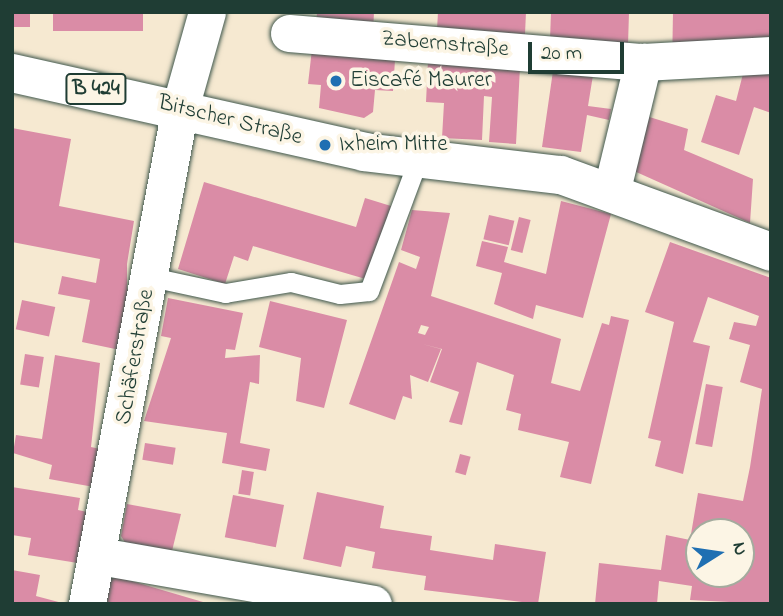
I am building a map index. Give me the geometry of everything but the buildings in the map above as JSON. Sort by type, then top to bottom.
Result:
[{"type":"main road","name":"Bitscher Straße","points":[[12,73],[418,160],[518,167],[612,189],[771,252]]},
{"type":"street","name":"Schäferstraße","points":[[87,604],[99,556],[180,108],[207,12]]},
{"type":"street","name":"Zabernstraße","points":[[289,33],[643,62],[771,55]]},
{"type":"street","points":[[612,189],[643,62]]},
{"type":"street","points":[[99,556],[373,604]]},
{"type":"lane","points":[[151,277],[225,293],[291,282],[340,295],[369,292],[418,160]]},
{"type":"place","name":"Eiscafé Maurer","points":[[336,81]]},
{"type":"place","name":"Ixheim Mitte","points":[[325,145]]}]
